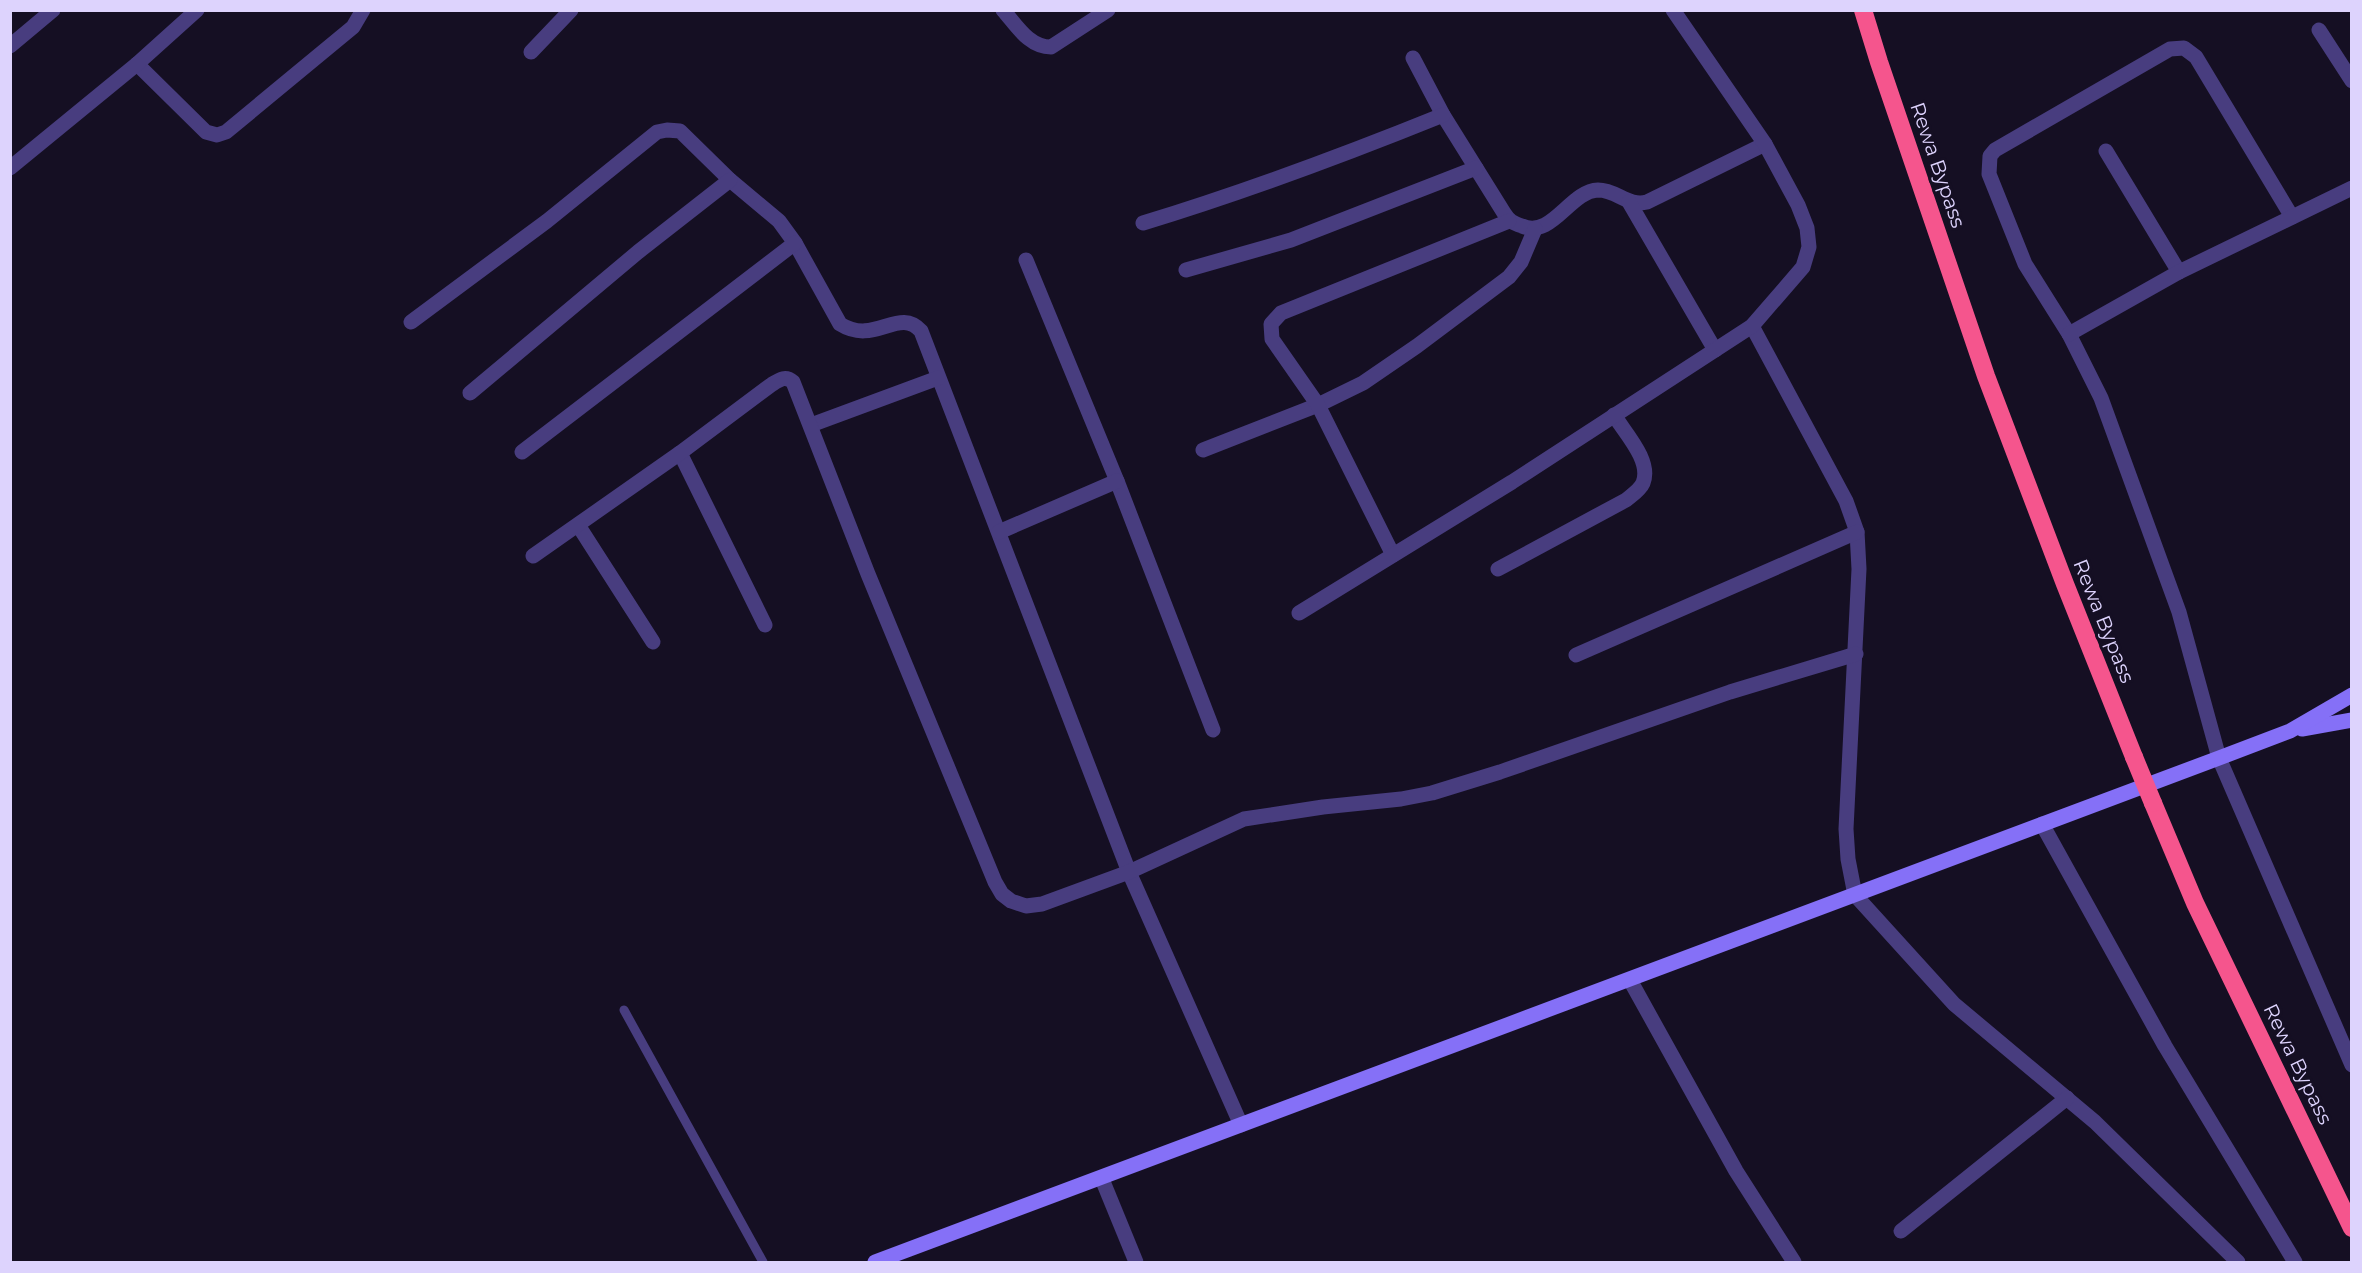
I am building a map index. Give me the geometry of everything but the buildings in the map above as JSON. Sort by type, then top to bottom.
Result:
[{"type":"highway","name":"Rewa Bypass","points":[[1863,10],[1986,376],[2134,757],[2195,903],[2352,1228]]},
{"type":"street","points":[[10,46],[53,10]]},
{"type":"street","points":[[10,168],[137,64],[197,10]]},
{"type":"street","points":[[137,64],[206,132],[217,135],[226,132],[353,27],[363,10]]},
{"type":"street","points":[[531,52],[571,10]]},
{"type":"street","points":[[1003,10],[1033,44],[1051,47],[1108,10]]},
{"type":"street","points":[[1299,613],[1512,482],[1752,326],[1803,267],[1809,247],[1807,228],[1798,205],[1765,144],[1673,10]]},
{"type":"street","points":[[2319,30],[2352,81]]},
{"type":"street","points":[[2292,217],[2196,57],[2184,48],[2170,49],[1995,150],[1990,156],[1989,174],[2012,236],[2025,264],[2069,334],[2101,398],[2179,612],[2219,758],[2352,1065]]},
{"type":"street","points":[[1413,58],[1443,115],[1509,220],[1535,230]]},
{"type":"street","points":[[1143,223],[1318,165],[1443,115]]},
{"type":"street","points":[[411,322],[547,221],[657,132],[668,130],[680,131],[730,180],[779,221],[795,243],[840,324],[849,330],[865,332],[904,321],[910,322],[921,331],[1130,872],[1241,1125]]},
{"type":"street","points":[[1203,450],[1318,405],[1363,383],[1509,278],[1521,262],[1535,230],[1589,192],[1599,190],[1609,192],[1629,202],[1638,204],[1647,202],[1765,144]]},
{"type":"street","points":[[2106,151],[2179,272]]},
{"type":"street","points":[[1186,270],[1292,240],[1476,168]]},
{"type":"street","points":[[470,393],[638,252],[730,180]]},
{"type":"street","points":[[2069,334],[2179,272],[2352,188]]},
{"type":"street","points":[[1629,202],[1715,350]]},
{"type":"street","points":[[1393,555],[1318,405],[1272,339],[1270,324],[1281,313],[1509,220]]},
{"type":"street","points":[[522,452],[795,243]]},
{"type":"street","points":[[1026,260],[1117,481],[1212,730]]},
{"type":"street","points":[[1752,326],[1846,501],[1857,532],[1859,569],[1856,654],[1846,829],[1848,859],[1855,895],[1954,1004],[2095,1122],[2238,1263]]},
{"type":"street","points":[[533,556],[680,453],[771,385],[784,378],[793,382],[868,574],[925,708],[977,841],[1002,894],[1011,902],[1026,906],[1042,904],[1130,872],[1244,819],[1432,793],[1500,772],[1730,692],[1856,654]]},
{"type":"street","points":[[811,425],[938,378]]},
{"type":"street","points":[[1498,569],[1626,500],[1642,486],[1645,476],[1641,458],[1614,415]]},
{"type":"street","points":[[680,453],[765,625]]},
{"type":"street","points":[[999,532],[1117,481]]},
{"type":"street","points":[[578,525],[653,642]]},
{"type":"street","points":[[1575,655],[1857,532]]},
{"type":"street","points":[[875,1263],[2290,731],[2352,696]]},
{"type":"street","points":[[2290,731],[2352,720]]},
{"type":"street","points":[[2042,824],[2164,1046],[2295,1263]]},
{"type":"street","points":[[1630,980],[1736,1171],[1794,1263]]},
{"type":"street","points":[[1901,1231],[2067,1098]]},
{"type":"street","points":[[1102,1179],[1136,1263]]},
{"type":"lane","points":[[624,1010],[763,1263]]}]
